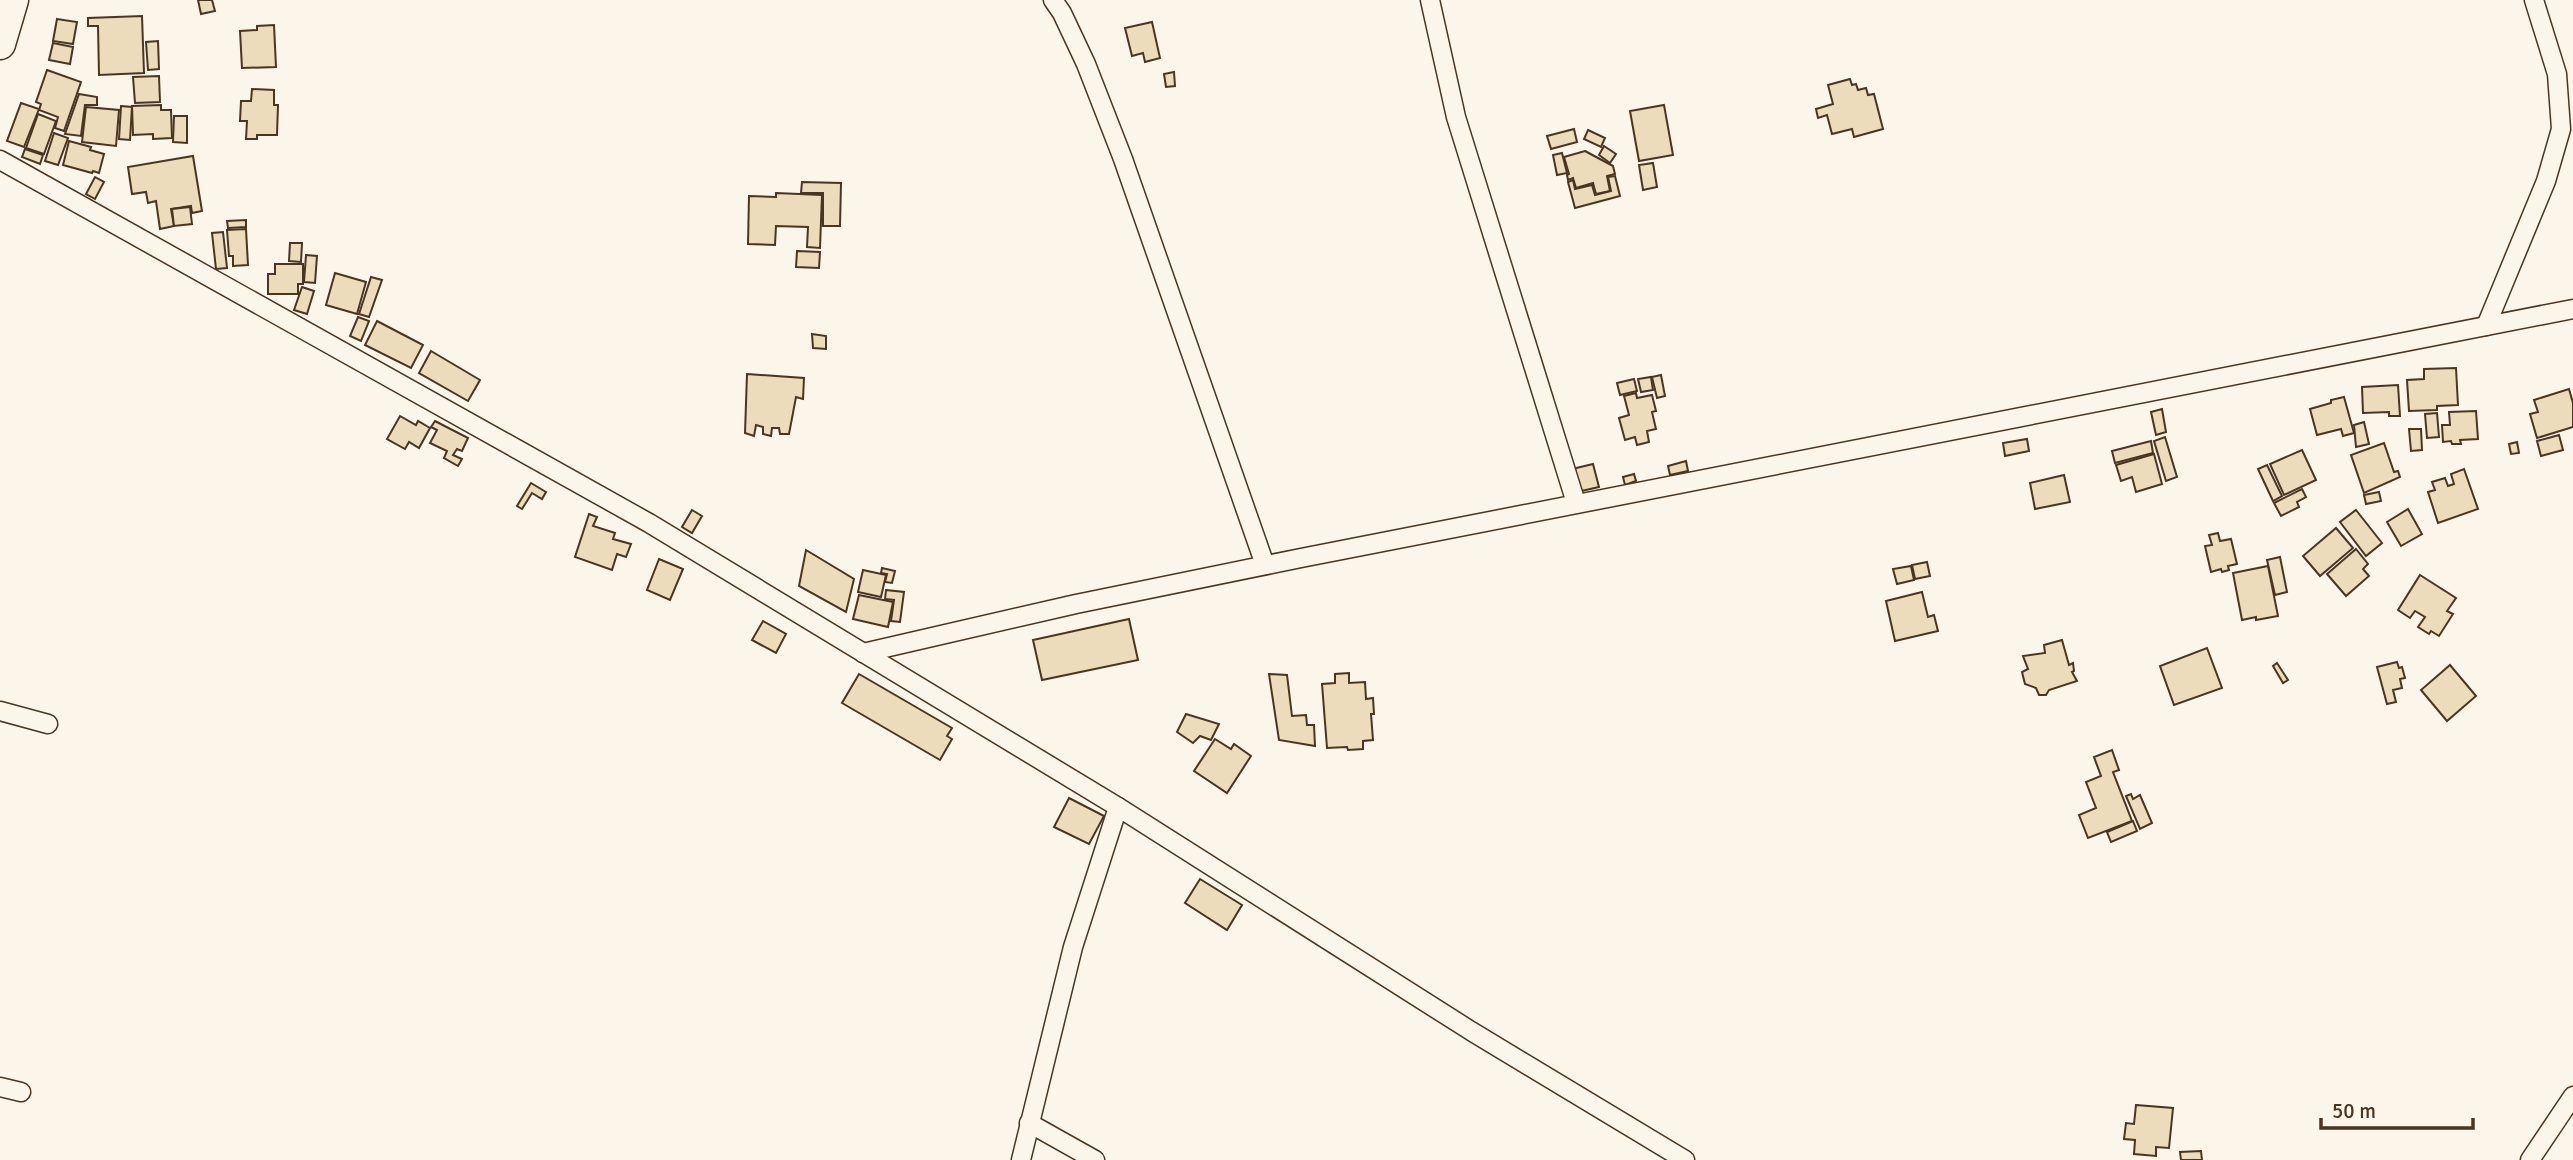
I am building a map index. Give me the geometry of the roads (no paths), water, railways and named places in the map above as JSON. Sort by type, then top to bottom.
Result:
[{"type":"main road","points":[[0,44],[13,0]]},
{"type":"street","points":[[1053,0],[1086,64],[1123,159],[1265,565]]},
{"type":"street","points":[[1430,0],[1456,117],[1576,503]]},
{"type":"street","points":[[2486,326],[2546,181],[2561,129],[2557,74],[2534,0]]},
{"type":"street","points":[[0,160],[649,523],[1118,807],[1471,1031],[1685,1160]]},
{"type":"street","points":[[863,653],[1076,604],[1265,565],[2573,309]]},
{"type":"street","points":[[0,711],[48,724]]},
{"type":"street","points":[[1021,1160],[1073,947],[1118,807]]},
{"type":"street","points":[[0,1087],[21,1092]]},
{"type":"street","points":[[2530,1160],[2573,1096]]},
{"type":"street","points":[[1029,1123],[1095,1160]]}]
